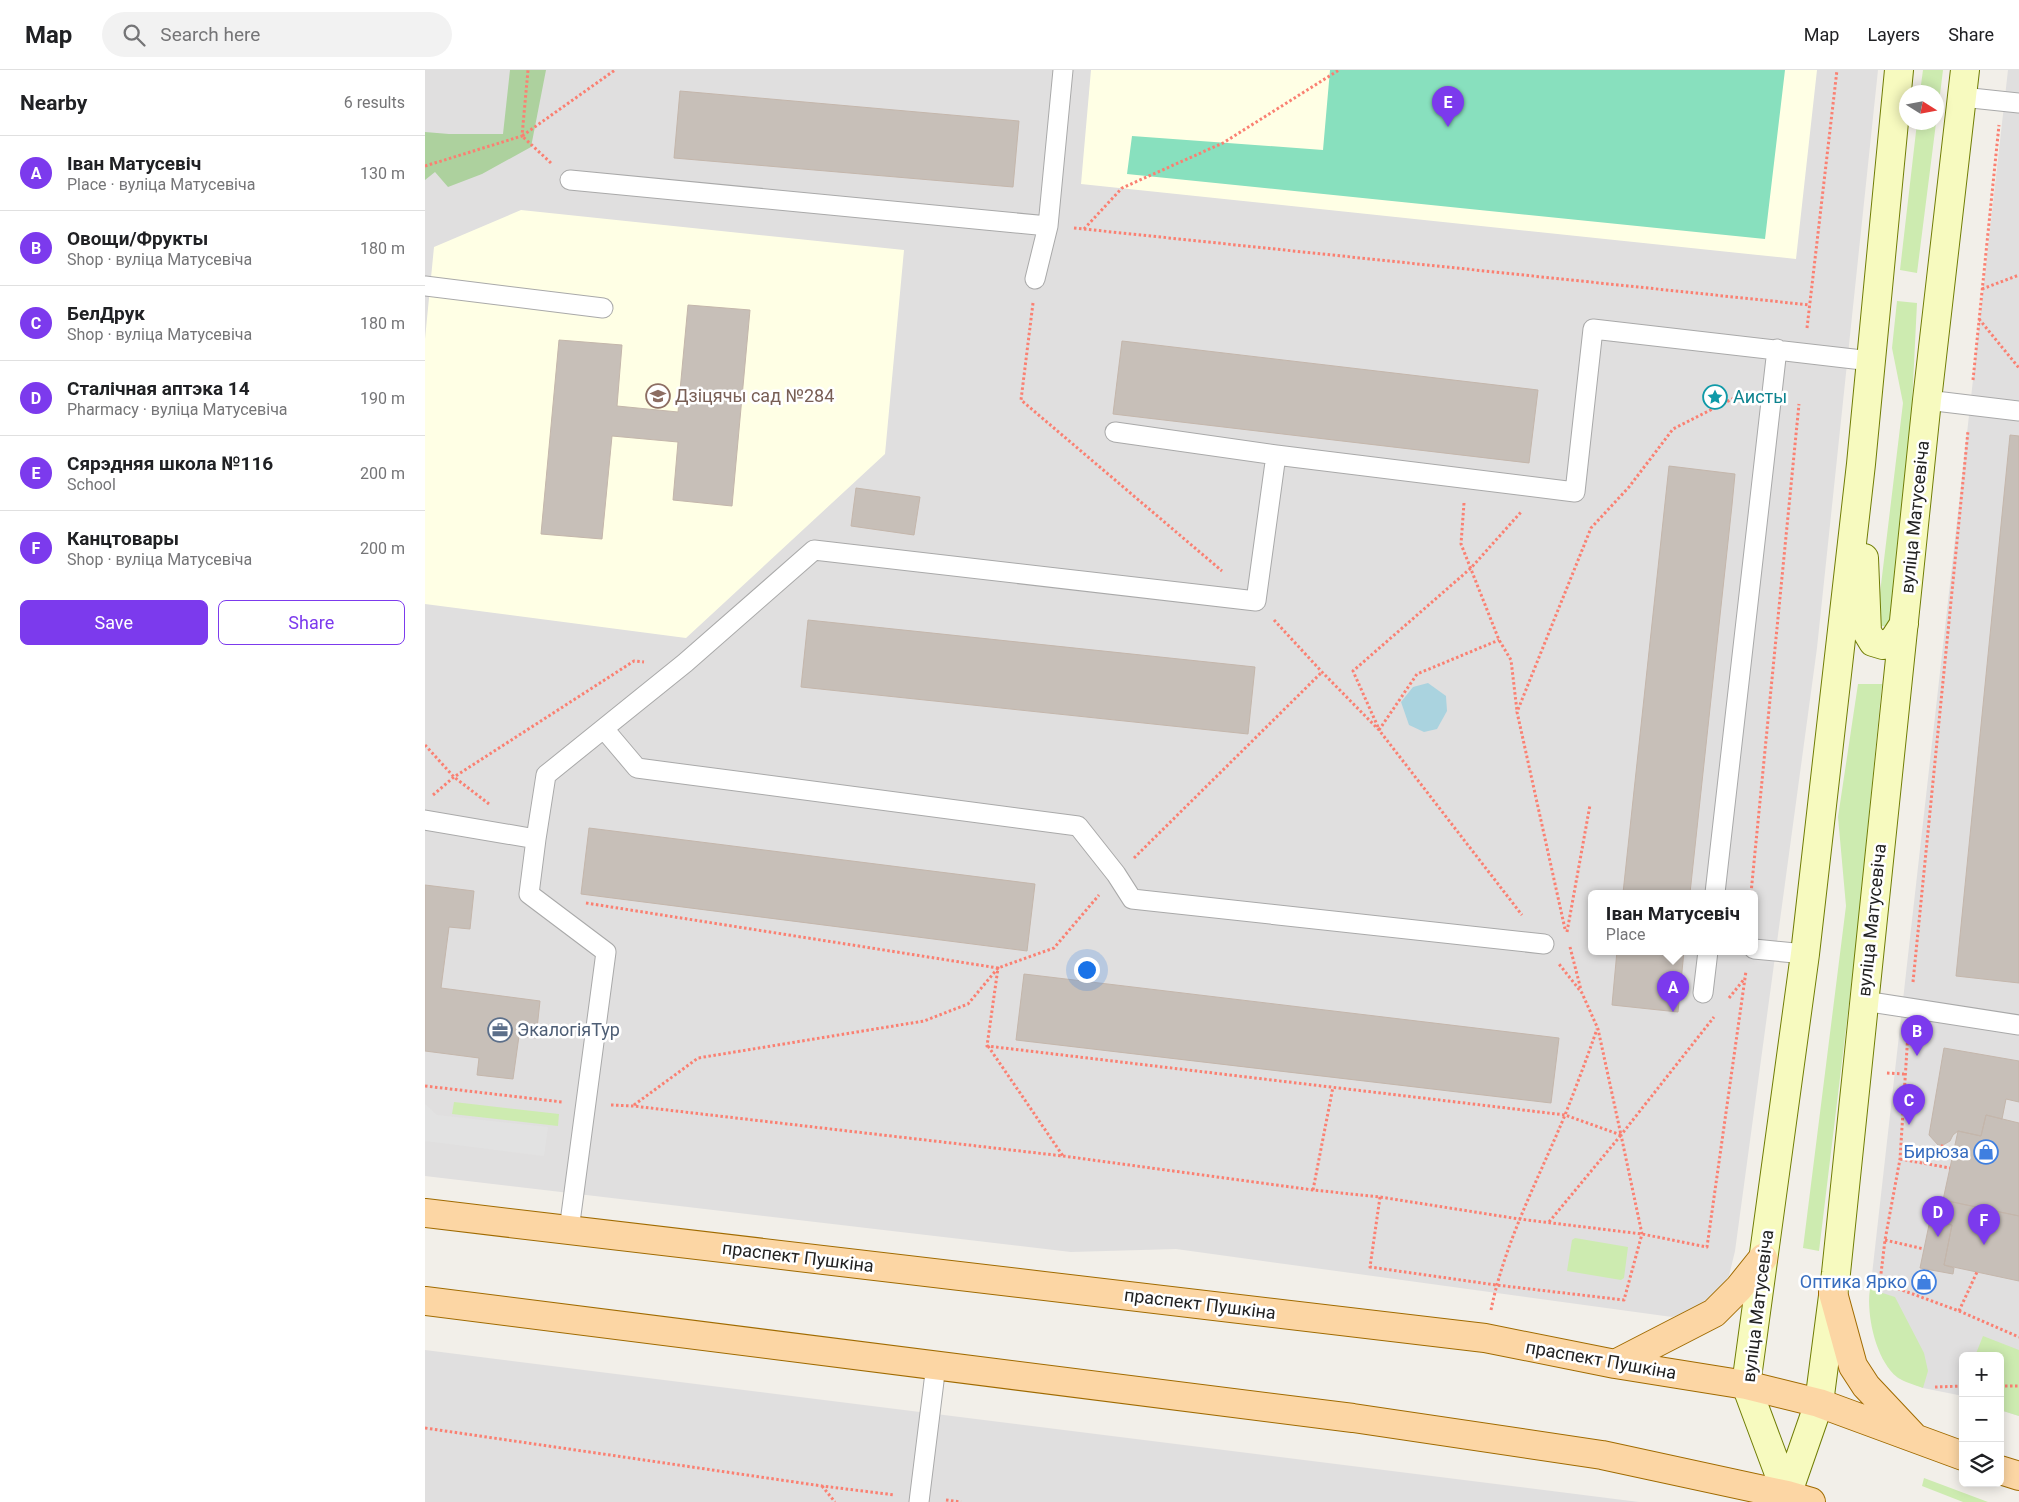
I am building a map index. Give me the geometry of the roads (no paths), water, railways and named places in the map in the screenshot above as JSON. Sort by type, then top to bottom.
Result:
[{"type":"main road","name":"вуліца Матусевіча","points":[[1799,1498],[1746,1385],[1805,954],[1861,464],[1899,70]]},
{"type":"main road","name":"вуліца Матусевіча","points":[[1799,1498],[1819,1403],[1833,1293],[1927,400],[1965,70]]},
{"type":"main road","points":[[1861,464],[1867,632],[1873,642],[1883,645],[1893,641],[1904,624]]},
{"type":"main road","name":"праспект Пушкіна","points":[[425,1213],[1485,1338],[1615,1364],[1746,1385],[1819,1403],[1959,1455]]},
{"type":"main road","points":[[1615,1364],[1714,1313],[1739,1288],[1763,1258]]},
{"type":"main road","points":[[1833,1293],[1853,1366],[1866,1386],[1918,1441]]},
{"type":"main road","points":[[425,1301],[1353,1418],[1602,1455],[1799,1498]]},
{"type":"main road","points":[[2004,1471],[2019,1476]]},
{"type":"lane","points":[[1035,279],[1048,226],[1063,70]]},
{"type":"lane","points":[[1962,97],[2010,102]]},
{"type":"lane","points":[[570,180],[1048,226]]},
{"type":"lane","points":[[425,286],[603,308]]},
{"type":"lane","points":[[1115,432],[1276,455],[1575,492],[1593,329],[1871,361]]},
{"type":"lane","points":[[1715,890],[1777,349]]},
{"type":"lane","points":[[1927,400],[2019,411]]},
{"type":"lane","points":[[569,1230],[606,952],[529,894],[546,776],[685,663],[813,550],[1256,600],[1276,455]]},
{"type":"lane","points":[[604,729],[637,768],[1078,826],[1116,874],[1132,899],[1544,944]]},
{"type":"lane","points":[[425,820],[536,838]]},
{"type":"lane","points":[[1758,949],[1805,954]]},
{"type":"lane","points":[[1703,993],[1708,955]]},
{"type":"lane","points":[[1864,1001],[2019,1025]]},
{"type":"lane","points":[[919,1500],[936,1365]]},
{"type":"water","points":[[1428,683],[1446,696],[1447,711],[1437,729],[1424,732],[1409,725],[1401,702],[1413,687]]},
{"type":"place","name":"Сярэдняя школа №116","points":[[1448,127]]},
{"type":"place","name":"Дзіцячы сад №284","points":[[658,396]]},
{"type":"place","name":"Аисты","points":[[1715,397]]},
{"type":"place","name":"Іван Матусевіч","points":[[1673,1012]]},
{"type":"place","name":"ЭкалогіяТур","points":[[500,1030]]},
{"type":"place","name":"Овощи/Фрукты","points":[[1917,1056]]},
{"type":"place","name":"БелДрук","points":[[1909,1125]]},
{"type":"place","name":"Бирюза","points":[[1986,1152]]},
{"type":"place","name":"Сталічная аптэка 14","points":[[1938,1237]]},
{"type":"place","name":"Канцтовары","points":[[1984,1245]]},
{"type":"place","name":"Оптика Ярко","points":[[1924,1282]]}]
